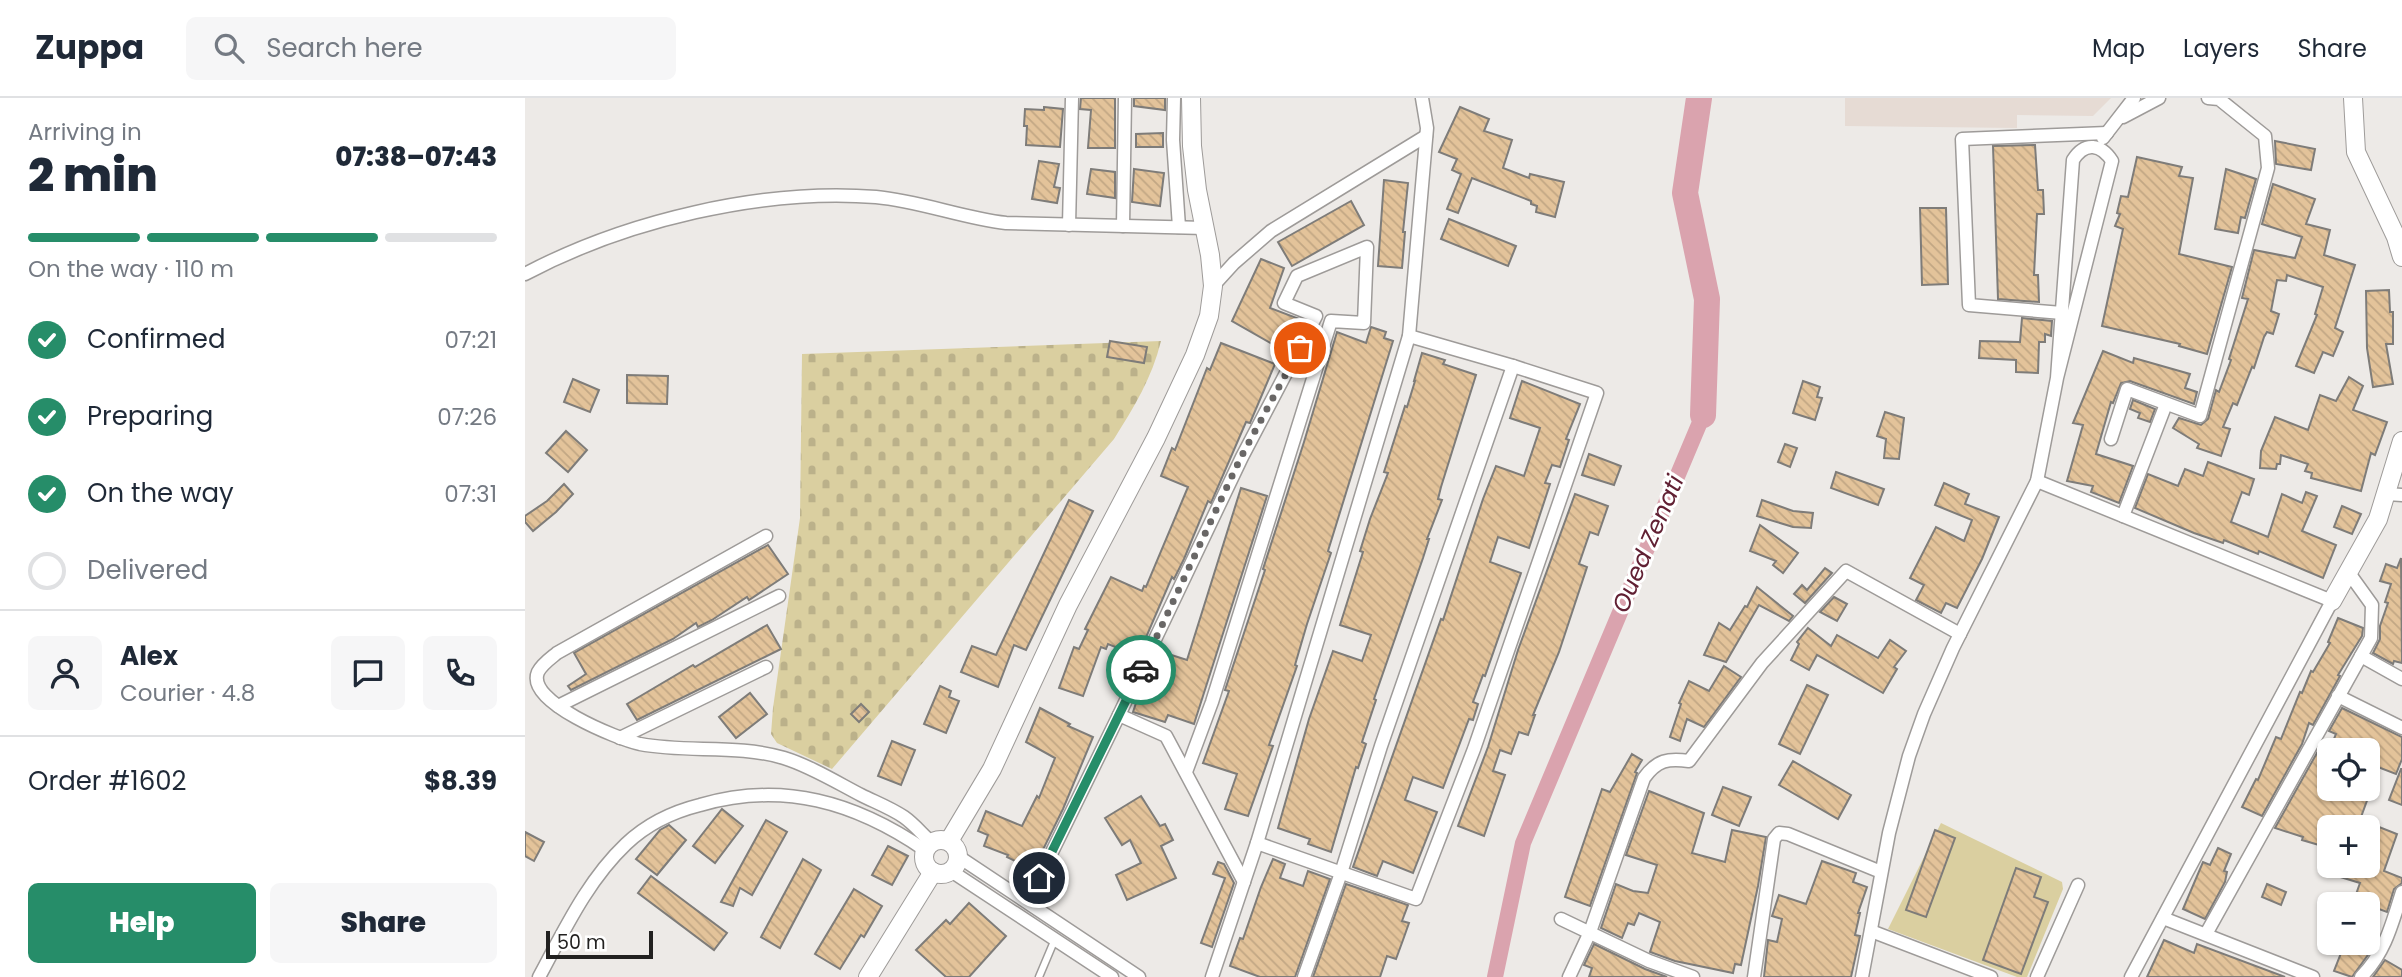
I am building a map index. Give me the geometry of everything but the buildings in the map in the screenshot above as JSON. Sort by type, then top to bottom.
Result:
[{"type":"main road","points":[[948,867],[925,862],[992,769],[1068,606],[1156,438],[1195,355],[1209,316],[1213,286],[1197,190],[1192,146],[1191,98]]},
{"type":"main road","points":[[2353,98],[2356,152],[2396,237],[2402,257]]},
{"type":"main road","points":[[2332,601],[2395,494],[2402,441]]},
{"type":"main road","points":[[868,977],[948,867],[955,845],[935,845]]},
{"type":"street","points":[[1069,225],[1072,98]]},
{"type":"street","points":[[1123,226],[1125,98]]},
{"type":"street","points":[[1174,98],[1173,140],[1179,228]]},
{"type":"street","points":[[1212,977],[1257,843],[1409,336],[1427,128],[1422,98]]},
{"type":"street","points":[[2096,146],[2134,98]]},
{"type":"street","points":[[2117,120],[2159,98]]},
{"type":"street","points":[[2111,439],[2127,389],[2200,416],[2268,168],[2265,136],[2219,99],[2208,98]]},
{"type":"street","points":[[2062,313],[1969,305],[1962,139],[2107,133]]},
{"type":"street","points":[[1213,286],[1234,263],[1271,231],[1426,136]]},
{"type":"street","points":[[1862,977],[1898,790],[1909,756],[1924,714],[1960,634],[2037,481],[2057,378],[2112,161],[2096,146],[2086,147],[2078,152],[2073,160],[2057,378]]},
{"type":"street","points":[[525,274],[611,235],[686,214],[822,195],[876,197],[925,204],[978,220],[1006,223],[1205,228]]},
{"type":"street","points":[[1028,901],[1241,457],[1316,316],[1284,303],[1297,276],[1367,247],[1364,323],[1331,321],[1212,702],[1186,772]]},
{"type":"street","points":[[1257,843],[1416,899],[1474,748],[1597,393],[1409,336]]},
{"type":"street","points":[[1304,977],[1342,873],[1381,746],[1513,366]]},
{"type":"street","points":[[2123,516],[2166,404]]},
{"type":"street","points":[[2037,481],[2332,601],[2131,977]]},
{"type":"street","points":[[766,536],[557,653],[537,673],[537,682],[543,694],[558,706],[620,738],[640,744],[761,752],[786,759],[904,817],[935,845]]},
{"type":"street","points":[[1569,977],[1590,932],[1644,778],[1651,767],[1673,758],[1689,761],[1762,663],[1846,570],[1960,634]]},
{"type":"street","points":[[2206,934],[2371,638],[2372,605],[2349,573]]},
{"type":"street","points":[[558,706],[779,596]]},
{"type":"street","points":[[2361,656],[2402,679]]},
{"type":"street","points":[[620,738],[766,667]]},
{"type":"street","points":[[2338,696],[2402,728]]},
{"type":"street","points":[[1119,715],[1167,736],[1244,882]]},
{"type":"street","points":[[539,977],[580,901],[599,874],[626,844],[654,822],[683,809],[715,800],[755,794],[792,795],[873,818],[935,845]]},
{"type":"street","points":[[1754,977],[1774,839],[1779,834],[1788,834],[1881,872]]},
{"type":"street","points":[[948,867],[1028,901],[1139,977]]},
{"type":"street","points":[[948,867],[1112,977]]},
{"type":"street","points":[[2037,977],[2078,886]]},
{"type":"street","points":[[2361,977],[2375,963],[2385,945],[2402,892]]},
{"type":"street","points":[[2163,918],[2313,977]]},
{"type":"street","points":[[1561,919],[1649,961],[1693,977]]},
{"type":"street","points":[[1871,931],[1990,977]]},
{"type":"lane","points":[[1039,977],[1055,939]]},
{"type":"shaded area","points":[[1845,98],[2111,98],[2093,116],[2017,115],[2017,128],[1845,126]]},
{"type":"green space","points":[[1161,341],[1147,380],[1114,439],[832,769],[777,743],[771,734],[773,708],[800,518],[802,354]]},
{"type":"green space","points":[[1941,823],[2062,882],[2063,889],[2027,977],[2017,977],[1888,929]]},
{"type":"waterway","name":"Oued Zenati","points":[[1699,98],[1685,193],[1707,299],[1703,415]]},
{"type":"waterway","name":"Oued Zenati","points":[[1495,977],[1523,843],[1703,415]]},
{"type":"way so far","points":[[1141,670],[1241,457],[1300,348]]},
{"type":"route","points":[[1039,878],[1141,670]]}]
